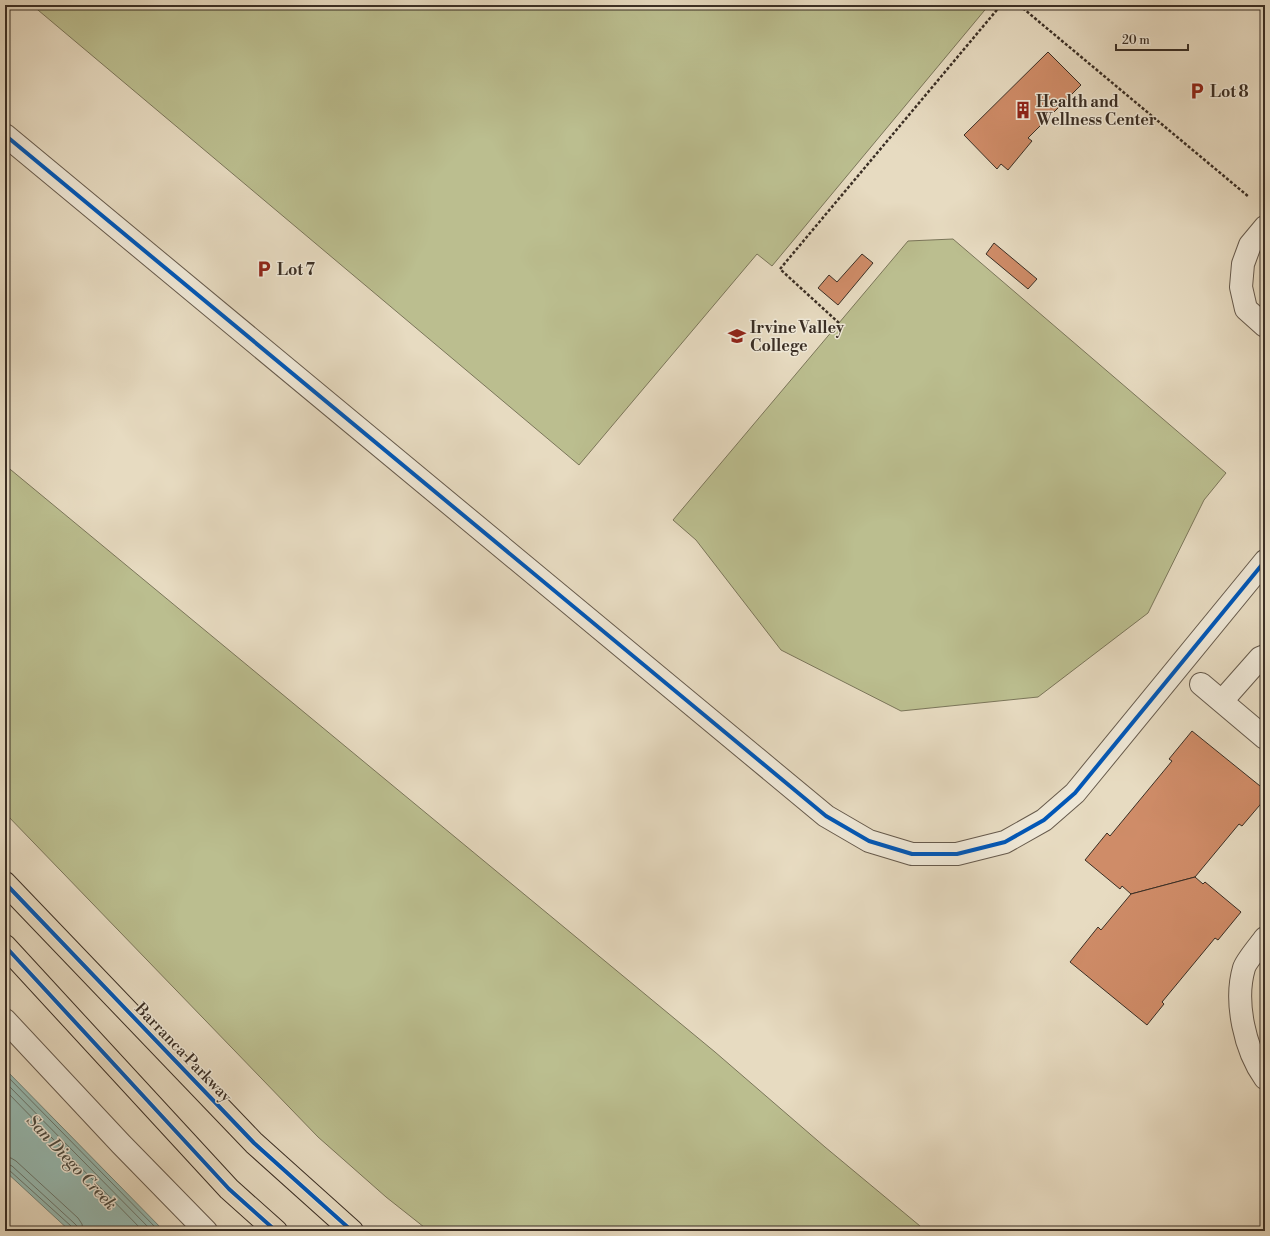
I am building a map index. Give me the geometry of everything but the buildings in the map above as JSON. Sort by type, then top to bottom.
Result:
[{"type":"main road","name":"Barranca Parkway","points":[[5,884],[254,1142],[352,1231]]},
{"type":"main road","points":[[5,946],[229,1189],[276,1231]]},
{"type":"street","points":[[5,135],[826,816],[869,841],[912,854],[957,854],[1005,842],[1044,820],[1080,788],[1265,561]]},
{"type":"street","points":[[1265,227],[1250,245],[1243,264],[1241,287],[1246,309],[1265,326]]},
{"type":"street","points":[[1222,701],[1260,658],[1265,656]]},
{"type":"street","points":[[1201,684],[1265,738]]},
{"type":"street","points":[[1265,938],[1244,967],[1240,996],[1243,1023],[1250,1050],[1258,1068],[1265,1078]]},
{"type":"street","points":[[5,1020],[121,1144],[206,1231]]},
{"type":"path","points":[[838,323],[780,269],[1001,5]]},
{"type":"path","points":[[1019,5],[1249,197]]},
{"type":"green space","points":[[32,5],[989,5],[772,266],[757,254],[579,465]]},
{"type":"green space","points":[[953,239],[1226,473],[1204,500],[1148,613],[1038,697],[901,711],[781,650],[696,540],[673,520],[908,241]]},
{"type":"green space","points":[[5,465],[715,1052],[825,1147],[926,1231],[429,1231],[386,1197],[318,1137],[5,813]]},
{"type":"water","name":"San Diego Creek","points":[[5,1069],[164,1231],[70,1231],[5,1171]]},
{"type":"cycle path","points":[[5,135],[826,816],[869,841],[912,854],[957,854],[1005,842],[1044,820],[1075,793],[1265,561]]},
{"type":"cycle path","points":[[5,883],[254,1143],[352,1231]]},
{"type":"cycle path","points":[[5,946],[229,1189],[276,1231]]},
{"type":"place","name":"Lot 8","points":[[1197,91]]},
{"type":"place","name":"Health and Wellness Center","points":[[1023,110]]},
{"type":"place","name":"Lot 7","points":[[264,269]]},
{"type":"place","name":"Irvine Valley College","points":[[737,336]]}]
